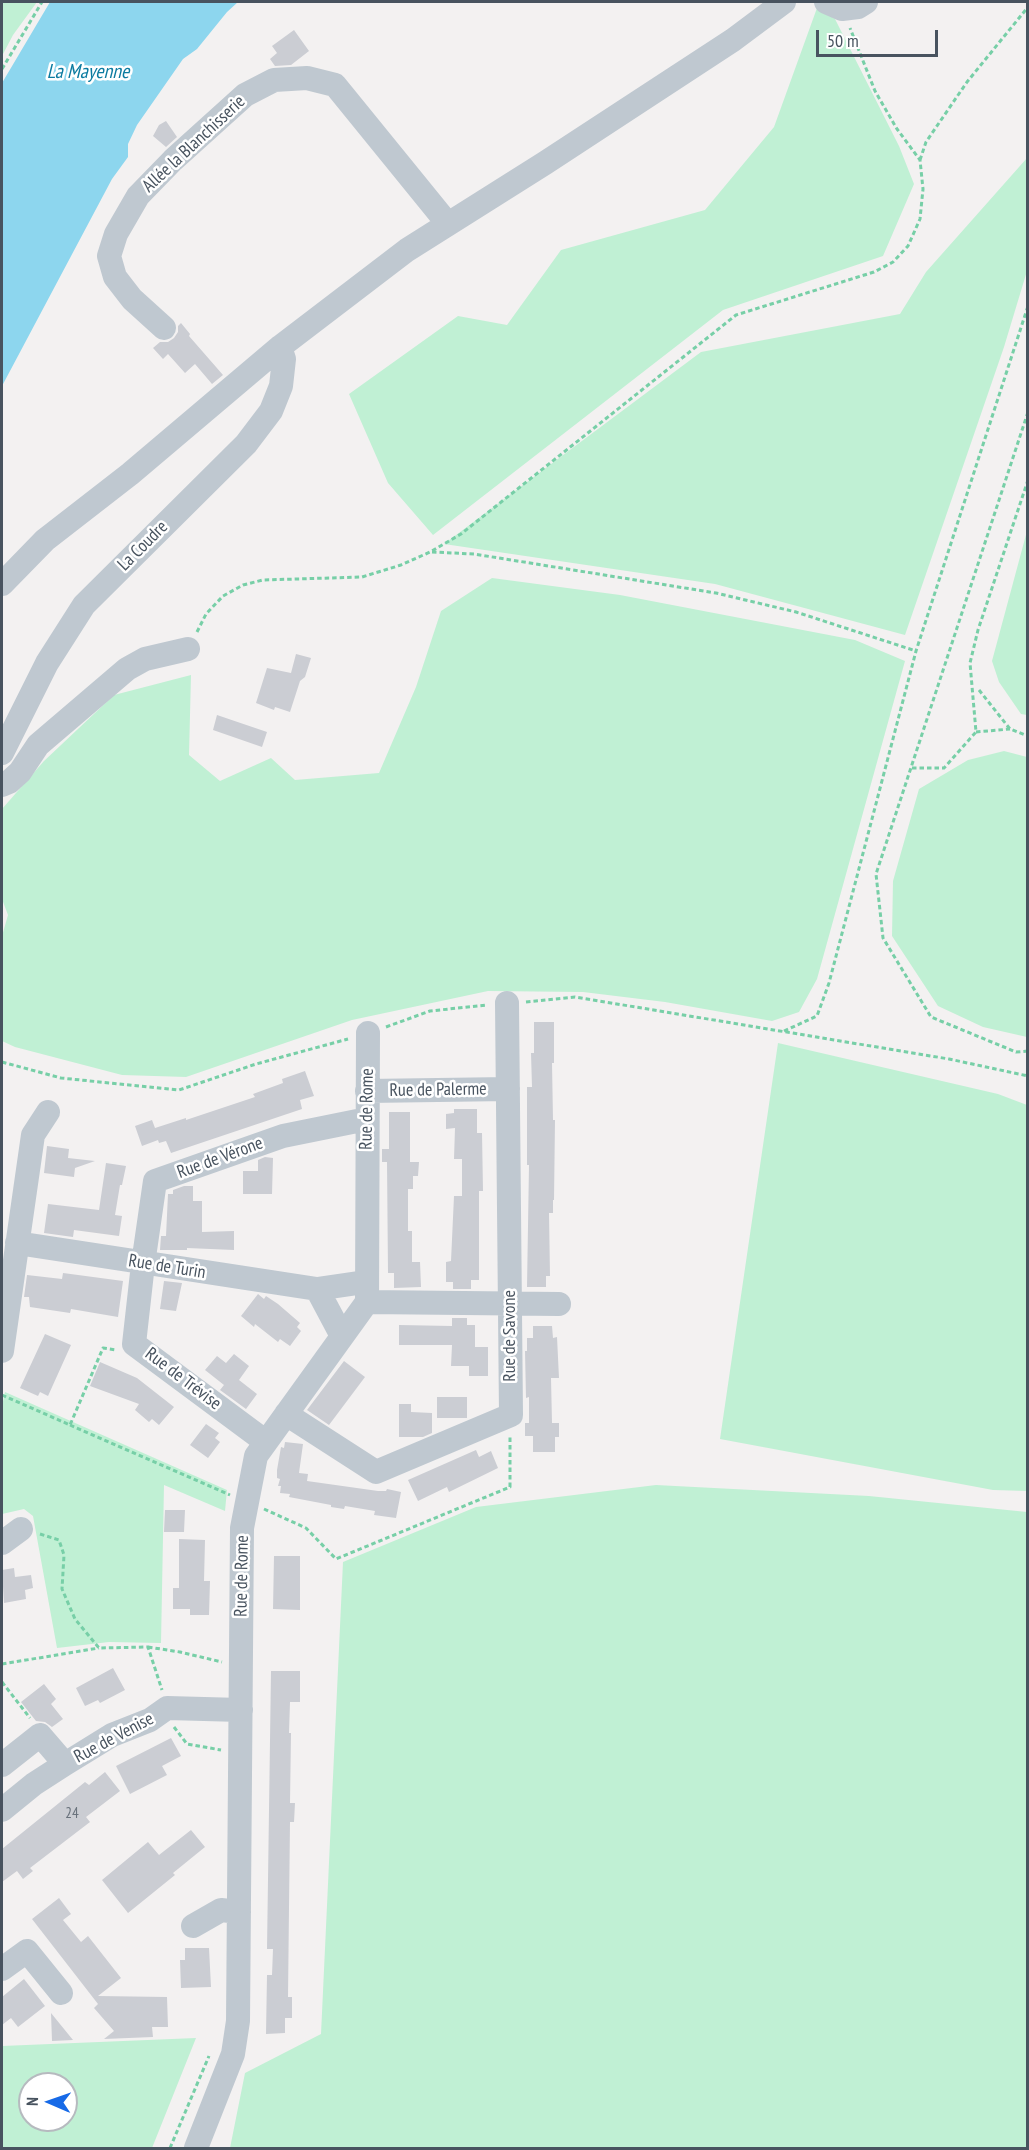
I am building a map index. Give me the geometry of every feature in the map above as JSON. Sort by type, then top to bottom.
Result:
[{"type":"street","points":[[2,584],[45,540],[129,474],[280,347],[407,250],[723,46],[784,2]]},
{"type":"street","points":[[834,5],[858,7],[866,2]]},
{"type":"street","name":"Allée la Blanchisserie","points":[[164,328],[132,299],[115,277],[109,256],[116,234],[138,196],[173,160],[245,94],[274,81],[307,78],[335,85],[448,224]]},
{"type":"street","name":"La Coudre","points":[[2,753],[47,663],[84,605],[246,444],[271,411],[281,386],[284,359],[280,347]]},
{"type":"street","points":[[2,785],[20,772],[38,745],[127,669],[145,659],[188,649]]},
{"type":"street","name":"Rue de Savone","points":[[507,1004],[511,1415]]},
{"type":"street","name":"Rue de Rome","points":[[196,2148],[233,2054],[238,2021],[242,1528],[256,1456],[342,1336],[366,1292],[368,1033]]},
{"type":"street","name":"Rue de Palerme","points":[[368,1091],[508,1089]]},
{"type":"street","points":[[2,1351],[33,1135],[48,1112]]},
{"type":"street","name":"Rue de Vérone","points":[[143,1264],[155,1181],[283,1136],[367,1119]]},
{"type":"street","name":"Rue de Turin","points":[[17,1243],[317,1289],[510,1303],[559,1304]]},
{"type":"street","name":"Rue de Trévise","points":[[143,1264],[134,1344],[267,1442]]},
{"type":"street","points":[[317,1289],[342,1336]]},
{"type":"street","points":[[286,1414],[376,1472],[511,1415]]},
{"type":"street","points":[[2,1543],[21,1529]]},
{"type":"street","name":"Rue de Venise","points":[[2,1810],[34,1784],[65,1764],[112,1736],[150,1720],[166,1708],[241,1710]]},
{"type":"street","points":[[2,1765],[40,1735],[65,1764]]},
{"type":"street","points":[[193,1926],[221,1910],[239,1912]]},
{"type":"street","points":[[2,1969],[27,1951],[61,1993]]},
{"type":"path","points":[[2,69],[42,2]]},
{"type":"path","points":[[834,5],[875,91],[897,129],[920,160]]},
{"type":"path","points":[[188,649],[206,614],[223,596],[243,585],[263,580],[362,577],[401,565],[430,552],[461,534],[736,315],[874,272],[893,262],[908,246],[920,219],[923,189],[920,160],[926,142],[967,82],[1028,7]]},
{"type":"path","points":[[783,1031],[817,1016],[829,983],[916,651],[1028,306]]},
{"type":"path","points":[[1028,412],[876,874],[883,938],[931,1017],[1016,1052],[1028,1051]]},
{"type":"path","points":[[976,732],[970,663],[978,630],[1028,480]]},
{"type":"path","points":[[430,552],[474,554],[716,593],[796,612],[916,651]]},
{"type":"path","points":[[979,690],[1010,729]]},
{"type":"path","points":[[912,768],[944,768],[976,732],[1010,729],[1028,736]]},
{"type":"path","points":[[70,1425],[103,1348],[128,1352],[134,1344]]},
{"type":"path","points":[[2,1395],[306,1528],[336,1559],[510,1487],[511,1415]]},
{"type":"path","points":[[21,1529],[59,1540],[64,1555],[62,1589],[75,1619],[99,1648]]},
{"type":"path","points":[[148,1647],[166,1708],[175,1729],[187,1744],[221,1750],[222,1740]]},
{"type":"path","points":[[2,1664],[99,1648],[148,1647],[224,1662]]},
{"type":"path","points":[[2,1682],[36,1725],[40,1735]]},
{"type":"path","points":[[170,2148],[210,2054]]},
{"type":"green space","points":[[2,2],[37,2],[13,35],[2,56]]},
{"type":"green space","points":[[817,8],[835,19],[899,146],[914,184],[883,256],[723,310],[433,535],[388,483],[349,394],[458,316],[507,325],[561,250],[705,210],[774,127]]},
{"type":"green space","points":[[1027,158],[1027,271],[1004,347],[905,635],[715,584],[444,544],[701,352],[900,314],[926,272]]},
{"type":"green space","points":[[1027,531],[1027,715],[1021,714],[999,682],[992,661]]},
{"type":"green space","points":[[492,578],[620,595],[855,640],[905,661],[817,979],[799,1012],[772,1021],[665,1002],[583,992],[488,991],[352,1020],[186,1077],[122,1075],[15,1047],[2,1041],[2,936],[8,915],[2,899],[2,809],[44,761],[114,695],[191,675],[189,755],[220,781],[271,758],[295,780],[379,773],[416,687],[441,611]]},
{"type":"green space","points":[[1004,751],[1027,757],[1027,1037],[983,1027],[938,1006],[892,936],[893,881],[919,789],[968,760]]},
{"type":"green space","points":[[778,1043],[998,1094],[1027,1105],[1027,1491],[993,1490],[720,1439]]},
{"type":"green space","points":[[5,1392],[227,1490],[225,1511],[164,1485],[161,1643],[109,1642],[57,1648],[33,1516],[24,1509],[2,1514],[2,1406]]},
{"type":"green space","points":[[656,1485],[869,1496],[1027,1512],[1027,2148],[230,2148],[245,2073],[321,2034],[343,1562],[476,1507]]},
{"type":"green space","points":[[196,2038],[152,2148],[2,2148],[2,2046]]},
{"type":"water","name":"La Mayenne","points":[[50,2],[238,2],[197,49],[183,59],[137,125],[128,144],[128,157],[112,179],[2,386],[2,83]]},
{"type":"building","points":[[294,30],[309,51],[291,65],[275,66],[270,59],[277,53],[272,46]]},
{"type":"building","points":[[166,121],[177,137],[166,147],[153,136],[159,125]]},
{"type":"building","points":[[181,323],[190,334],[189,336],[223,375],[212,384],[195,364],[185,373],[168,354],[163,359],[153,348],[160,342],[168,342],[174,338]]},
{"type":"building","points":[[296,654],[311,658],[305,677],[300,681],[290,712],[275,707],[274,710],[256,703],[267,668],[291,673]]},
{"type":"building","points":[[217,715],[267,732],[262,747],[213,730]]},
{"type":"building","points":[[534,1022],[554,1022],[554,1063],[552,1063],[553,1120],[555,1120],[554,1200],[553,1213],[549,1213],[550,1276],[546,1276],[546,1287],[527,1287],[529,1165],[527,1165],[527,1087],[532,1087],[531,1053],[534,1053]]},
{"type":"building","points":[[305,1071],[314,1096],[300,1100],[302,1109],[171,1153],[166,1141],[159,1143],[158,1140],[142,1146],[135,1126],[152,1120],[155,1128],[186,1118],[186,1120],[255,1097],[253,1094],[283,1083],[282,1079]]},
{"type":"building","points":[[454,1109],[477,1109],[477,1133],[482,1133],[483,1191],[479,1191],[479,1280],[471,1280],[471,1289],[453,1289],[453,1282],[446,1282],[446,1262],[451,1261],[454,1196],[462,1196],[462,1159],[454,1159],[455,1128],[446,1129],[446,1114],[454,1113]]},
{"type":"building","points":[[389,1112],[410,1112],[410,1162],[419,1162],[418,1176],[413,1176],[413,1189],[408,1189],[408,1231],[412,1231],[412,1262],[420,1262],[421,1287],[394,1288],[394,1273],[388,1273],[387,1162],[382,1162],[382,1149],[389,1149]]},
{"type":"building","points":[[47,1146],[69,1149],[68,1158],[95,1161],[75,1168],[74,1177],[44,1173]]},
{"type":"building","points":[[265,1157],[273,1158],[272,1194],[243,1194],[243,1171],[258,1171],[258,1160]]},
{"type":"building","points":[[106,1163],[126,1166],[115,1215],[122,1216],[119,1236],[74,1230],[73,1237],[44,1233],[48,1204],[99,1210]]},
{"type":"building","points":[[193,1186],[193,1201],[202,1201],[202,1232],[234,1231],[234,1250],[187,1248],[187,1250],[160,1250],[161,1236],[166,1236],[168,1194],[173,1194],[173,1190]]},
{"type":"building","points":[[63,1273],[123,1281],[118,1317],[71,1309],[70,1313],[30,1307],[29,1297],[24,1297],[27,1275],[62,1279]]},
{"type":"building","points":[[164,1281],[182,1283],[176,1311],[160,1309]]},
{"type":"building","points":[[258,1294],[278,1304],[300,1323],[297,1327],[301,1331],[290,1346],[280,1339],[278,1342],[241,1316]]},
{"type":"building","points":[[452,1318],[467,1318],[467,1325],[475,1325],[475,1347],[488,1347],[488,1376],[469,1376],[469,1366],[451,1366],[452,1345],[399,1345],[399,1325],[452,1326]]},
{"type":"building","points":[[533,1326],[552,1326],[553,1338],[557,1337],[559,1378],[551,1378],[552,1423],[559,1423],[559,1437],[555,1437],[555,1452],[533,1452],[533,1436],[525,1436],[525,1423],[529,1423],[529,1397],[526,1398],[525,1351],[527,1351],[527,1338],[533,1338]]},
{"type":"building","points":[[45,1334],[71,1345],[48,1396],[40,1392],[38,1396],[20,1388]]},
{"type":"building","points":[[234,1354],[249,1366],[239,1380],[257,1394],[246,1409],[220,1390],[224,1385],[205,1370],[217,1356],[226,1363]]},
{"type":"building","points":[[344,1361],[365,1377],[329,1425],[307,1410]]},
{"type":"building","points":[[100,1362],[137,1378],[174,1407],[159,1425],[152,1419],[149,1422],[135,1410],[139,1404],[90,1386]]},
{"type":"building","points":[[437,1397],[467,1397],[467,1418],[437,1418]]},
{"type":"building","points":[[399,1404],[411,1404],[411,1412],[432,1413],[432,1433],[423,1437],[399,1437]]},
{"type":"building","points":[[206,1424],[219,1433],[215,1438],[220,1442],[208,1458],[190,1445]]},
{"type":"building","points":[[285,1442],[303,1444],[299,1473],[308,1474],[307,1481],[401,1492],[396,1518],[374,1515],[375,1511],[345,1506],[344,1509],[331,1507],[331,1505],[289,1497],[290,1494],[280,1493],[281,1486],[278,1486],[280,1479],[277,1478],[277,1470],[281,1447],[284,1448]]},
{"type":"building","points":[[476,1450],[479,1457],[491,1451],[498,1468],[449,1492],[447,1487],[418,1501],[408,1480]]},
{"type":"building","points":[[165,1510],[185,1510],[184,1532],[164,1532]]},
{"type":"building","points":[[179,1539],[205,1540],[204,1581],[210,1581],[209,1615],[190,1615],[190,1609],[173,1609],[173,1588],[179,1588]]},
{"type":"building","points":[[274,1556],[300,1556],[300,1610],[273,1609]]},
{"type":"building","points":[[14,1568],[15,1577],[31,1575],[33,1588],[25,1590],[26,1599],[4,1603],[2,1570]]},
{"type":"building","points":[[113,1668],[125,1690],[100,1703],[98,1700],[85,1706],[76,1688]]},
{"type":"building","points":[[271,1671],[300,1671],[300,1702],[290,1702],[289,1733],[291,1733],[290,1803],[295,1803],[294,1822],[290,1822],[288,1997],[292,1997],[292,2018],[285,2018],[285,2033],[266,2034],[267,1975],[272,1975],[273,1949],[267,1949]]},
{"type":"building","points":[[44,1684],[56,1699],[51,1704],[63,1719],[52,1727],[45,1722],[36,1721],[21,1702]]},
{"type":"building","points":[[171,1738],[181,1756],[162,1766],[167,1775],[130,1794],[116,1766]]},
{"type":"building","points":[[105,1772],[120,1791],[86,1817],[90,1822],[30,1868],[33,1871],[23,1879],[17,1871],[2,1882],[2,1849],[85,1782],[89,1785]]},
{"type":"building","points":[[191,1830],[205,1847],[128,1913],[102,1880],[148,1842],[159,1855]]},
{"type":"building","points":[[59,1898],[71,1914],[63,1920],[81,1942],[88,1936],[121,1978],[98,1996],[167,1997],[168,2027],[152,2027],[153,2037],[104,2039],[114,2031],[94,2008],[98,2004],[32,1919]]},
{"type":"building","points":[[185,1948],[209,1948],[211,1987],[181,1988],[180,1960],[185,1960]]},
{"type":"building","points":[[24,1979],[45,2006],[18,2027],[11,2018],[2,2025],[2,1997]]},
{"type":"building","points":[[51,2013],[73,2040],[52,2041]]}]
